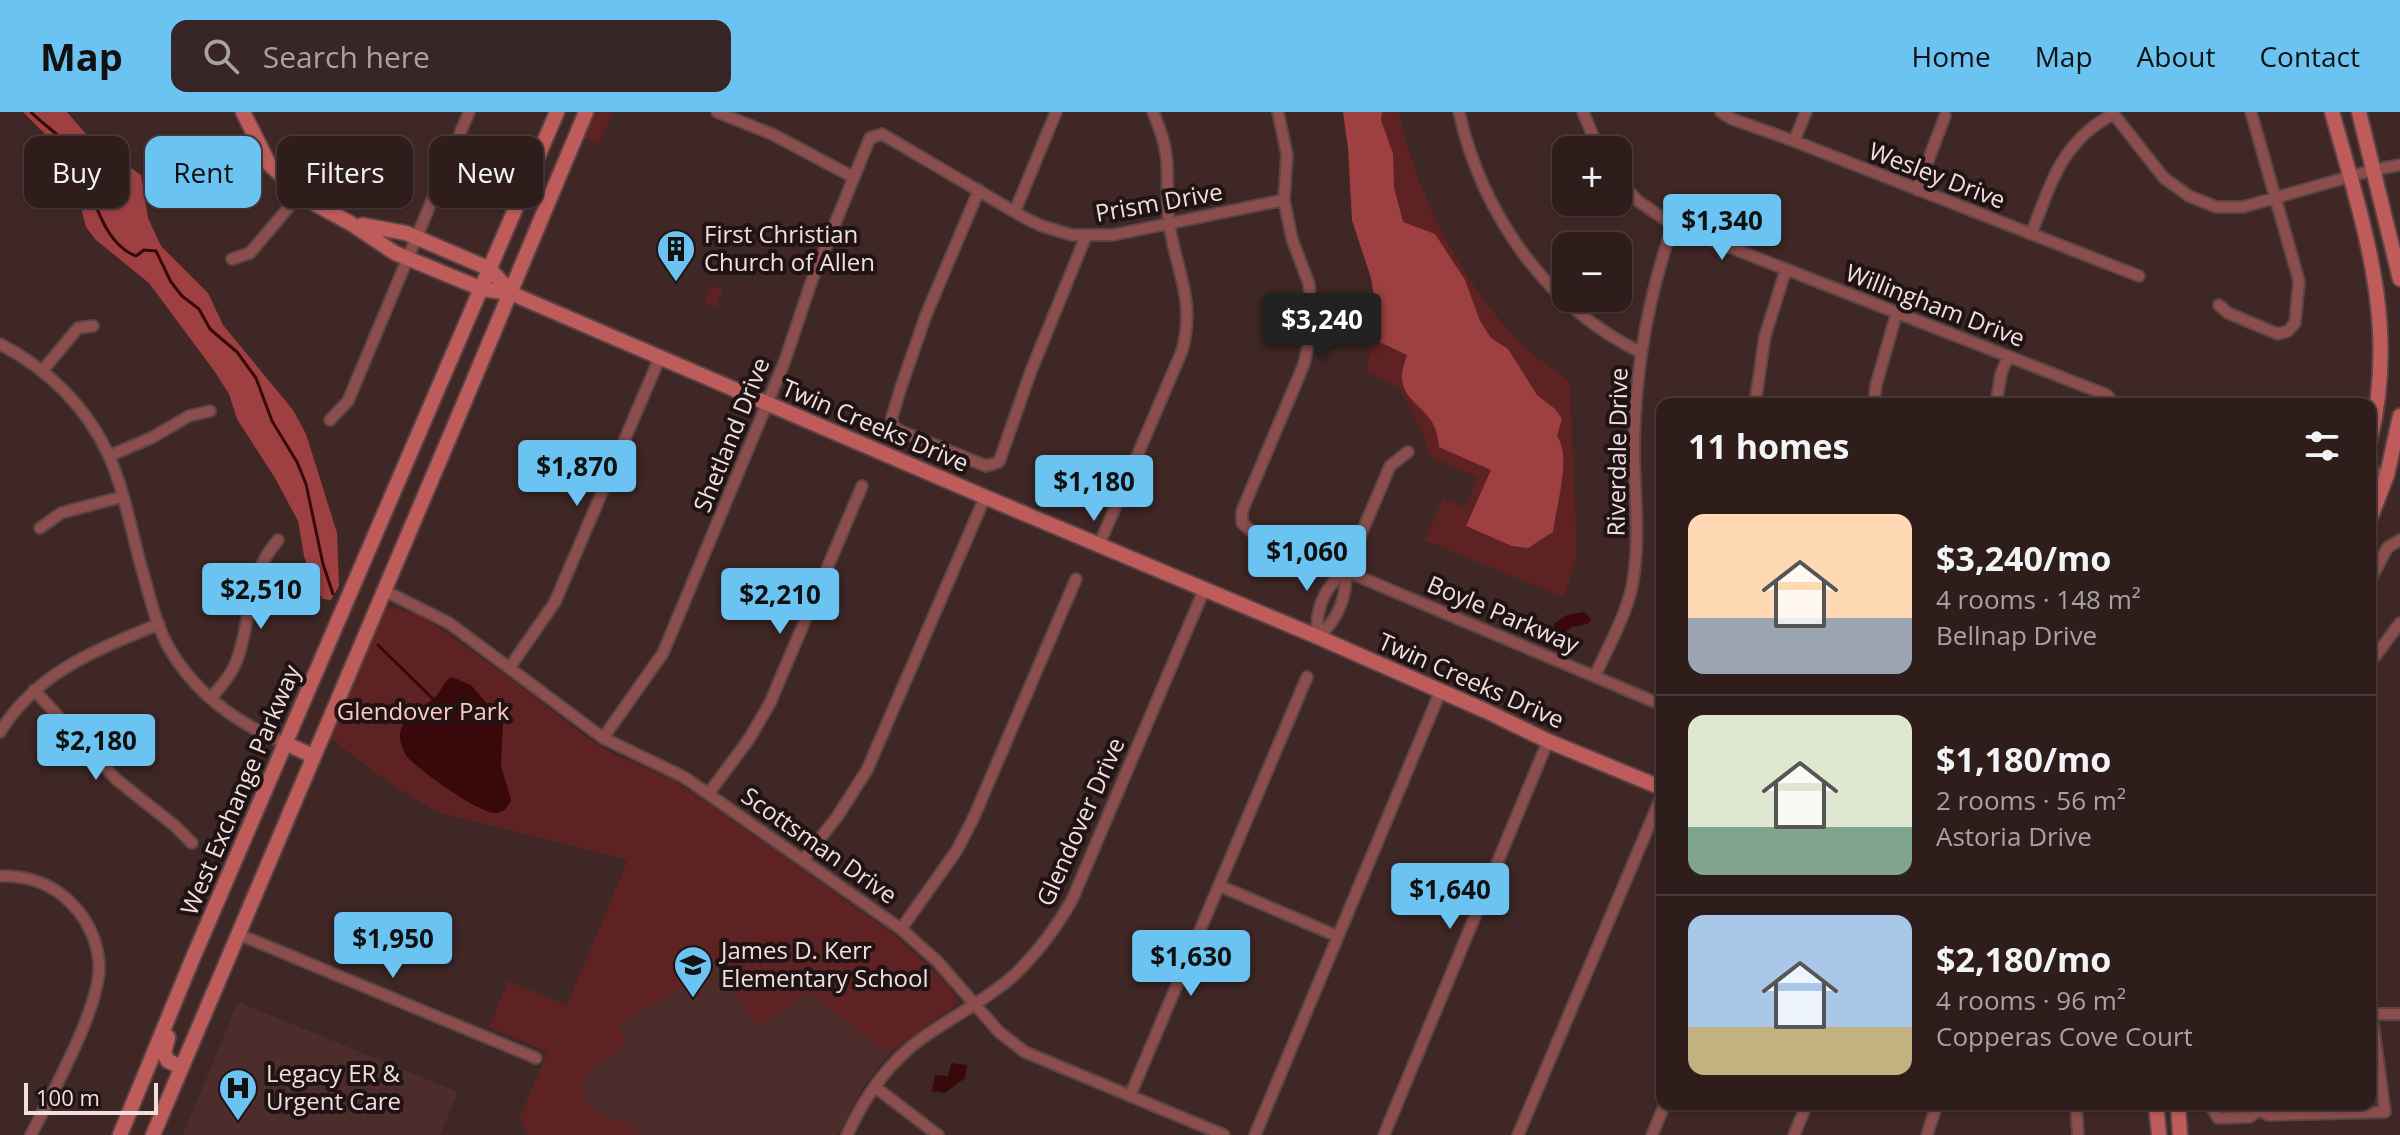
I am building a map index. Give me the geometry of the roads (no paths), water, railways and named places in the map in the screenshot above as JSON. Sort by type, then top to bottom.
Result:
[{"type":"main road","name":"Twin Creeks Drive","points":[[243,112],[269,164],[277,172]]},
{"type":"main road","name":"West Exchange Parkway","points":[[120,1135],[192,960],[557,112]]},
{"type":"main road","points":[[153,1135],[586,112]]},
{"type":"main road","points":[[2332,112],[2369,247],[2380,315],[2380,384],[2376,406]]},
{"type":"main road","points":[[2359,112],[2400,279]]},
{"type":"main road","name":"Twin Creeks Drive","points":[[320,208],[407,259],[482,289],[511,293],[1318,637],[1548,741],[1656,786]]},
{"type":"main road","name":"Twin Creeks Drive","points":[[350,223],[416,236],[490,269],[511,293]]},
{"type":"main road","points":[[2376,503],[2387,475],[2400,416]]},
{"type":"main road","points":[[285,743],[313,756]]},
{"type":"main road","points":[[182,1067],[168,1061],[164,1053],[188,983],[192,960]]},
{"type":"main road","points":[[2157,1110],[2159,1135]]},
{"type":"main road","points":[[2178,1110],[2180,1135]]},
{"type":"street","points":[[330,420],[348,401],[469,112]]},
{"type":"street","points":[[717,112],[774,135],[853,177]]},
{"type":"street","points":[[1015,211],[1056,112]]},
{"type":"street","points":[[1099,545],[1185,340],[1188,316],[1186,293],[1169,222],[1167,156],[1153,112]]},
{"type":"street","points":[[1278,112],[1287,155],[1284,200]]},
{"type":"street","points":[[1459,112],[1487,192],[1535,270],[1568,306],[1615,340],[1640,352]]},
{"type":"street","points":[[1583,112],[1593,136]]},
{"type":"street","name":"Wesley Drive","points":[[1721,112],[1732,119],[2139,276]]},
{"type":"street","points":[[1794,141],[1806,112]]},
{"type":"street","points":[[2219,305],[2228,313],[2278,334],[2288,331],[2295,323],[2299,281],[2251,112]]},
{"type":"street","points":[[2031,234],[2065,155],[2095,124],[2113,113],[2164,178],[2189,196],[2216,207],[2243,207],[2400,165]]},
{"type":"street","points":[[1917,190],[1945,116]]},
{"type":"street","name":"Prism Drive","points":[[873,135],[882,134],[1042,226],[1072,235],[1113,235],[1284,200]]},
{"type":"street","name":"Shetland Drive","points":[[603,738],[663,653],[767,404],[812,280],[873,135]]},
{"type":"street","points":[[979,190],[926,315],[892,421],[898,430],[986,466],[1002,458],[1031,371],[1086,236]]},
{"type":"street","name":"Willingham Drive","points":[[1632,195],[1673,225],[2110,398]]},
{"type":"street","name":"Boyle Parkway","points":[[1284,200],[1292,239],[1309,284],[1312,327],[1304,364],[1242,511],[1242,523],[1251,531],[1656,702]]},
{"type":"street","points":[[232,259],[250,253],[288,208]]},
{"type":"street","name":"Riverdale Drive","points":[[1595,676],[1621,618],[1634,575],[1635,424],[1640,352],[1673,225]]},
{"type":"street","points":[[1756,398],[1765,336],[1786,269]]},
{"type":"street","points":[[1875,398],[1897,312]]},
{"type":"street","points":[[42,371],[78,328],[93,326]]},
{"type":"street","points":[[0,344],[60,386],[83,413],[109,456],[159,624],[184,670],[211,698],[244,724],[285,743]]},
{"type":"street","points":[[1997,398],[2008,356]]},
{"type":"street","points":[[510,667],[555,602],[660,357]]},
{"type":"street","points":[[109,456],[153,437],[189,416],[210,411]]},
{"type":"street","points":[[1318,637],[1331,626],[1347,589],[1346,570],[1390,466],[1408,452]]},
{"type":"street","points":[[2376,473],[2387,475]]},
{"type":"street","points":[[709,793],[749,739],[770,703],[862,486]]},
{"type":"street","points":[[40,528],[61,513],[121,497]]},
{"type":"street","points":[[803,860],[837,817],[867,770],[985,497]]},
{"type":"street","points":[[211,698],[236,662],[257,571],[278,540]]},
{"type":"street","points":[[2376,569],[2387,548],[2400,540]]},
{"type":"street","points":[[1318,637],[1315,619],[1331,582],[1346,570]]},
{"type":"street","points":[[901,929],[957,850],[973,819],[1076,579]]},
{"type":"street","name":"Scottsman Drive","points":[[383,590],[442,619],[603,738],[672,770],[709,793],[901,929],[937,961],[999,1032],[1025,1052],[1224,1135]]},
{"type":"street","name":"Glendover Drive","points":[[847,1135],[875,1087],[907,1050],[1011,978],[1057,925],[1072,900],[1204,590]]},
{"type":"street","points":[[2376,655],[2400,623]]},
{"type":"street","points":[[0,732],[34,690],[72,661],[159,624]]},
{"type":"street","points":[[1130,1096],[1307,677]]},
{"type":"street","points":[[34,690],[117,780],[192,843]]},
{"type":"street","points":[[1255,1135],[1441,690]]},
{"type":"street","points":[[1384,1135],[1548,741]]},
{"type":"street","points":[[1518,1135],[1656,809]]},
{"type":"street","points":[[0,876],[20,876],[38,881],[68,899],[88,926],[99,960],[93,1001],[31,1135]]},
{"type":"street","points":[[1220,886],[1337,936]]},
{"type":"street","points":[[238,934],[536,1058]]},
{"type":"street","points":[[2376,1014],[2400,1014]]},
{"type":"street","points":[[2344,1110],[2385,1112],[2376,1049]]},
{"type":"street","points":[[875,1087],[938,1135]]},
{"type":"street","points":[[1652,1135],[1662,1110]]},
{"type":"street","points":[[1794,1135],[1804,1110]]},
{"type":"street","points":[[1929,1134],[1935,1110]]},
{"type":"street","points":[[2076,1110],[2078,1135]]},
{"type":"street","points":[[2213,1110],[2218,1118],[2249,1117],[2256,1110]]},
{"type":"street","points":[[2262,1110],[2268,1115],[2292,1110]]},
{"type":"waterway","points":[[31,112],[72,151],[104,225],[113,238],[123,249],[136,256],[144,250],[156,251],[171,282],[182,296],[199,309],[210,329],[237,352],[256,378],[272,421],[297,462],[306,484],[323,564],[333,594]]},
{"type":"waterway","points":[[378,645],[433,699]]},
{"type":"place","name":"First Christian Church of Allen","points":[[676,283]]},
{"type":"place","name":"James D. Kerr Elementary School","points":[[693,999]]},
{"type":"place","name":"Legacy ER & Urgent Care","points":[[238,1122]]},
{"type":"park label","name":"Glendover Park","points":[[423,712]]}]
